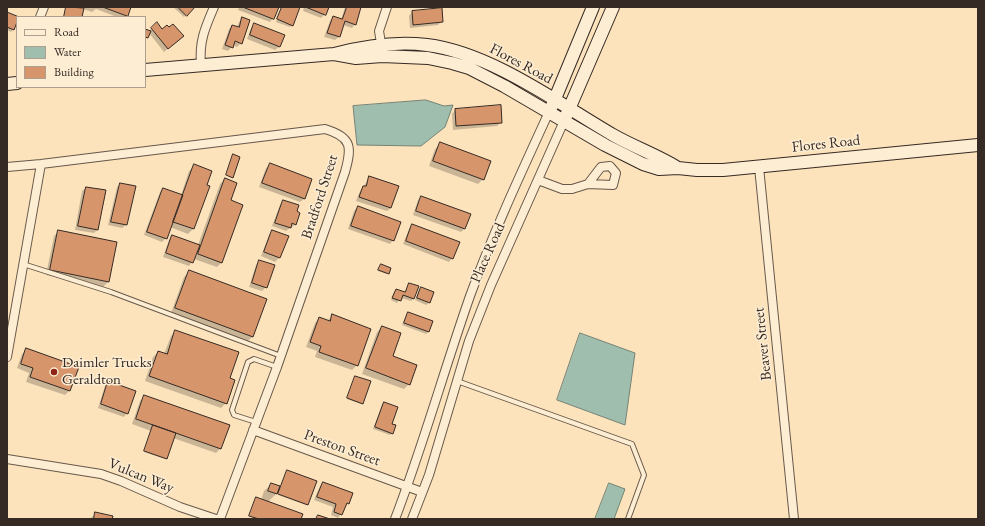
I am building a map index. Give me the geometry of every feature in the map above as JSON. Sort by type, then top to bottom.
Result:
[{"type":"main road","name":"Place Road","points":[[549,112],[593,7]]},
{"type":"main road","name":"Place Road","points":[[564,121],[613,7]]},
{"type":"main road","name":"Flores Road","points":[[382,51],[405,43],[427,45],[466,54],[503,70],[633,146],[662,158],[678,168]]},
{"type":"main road","name":"Flores Road","points":[[146,70],[201,64],[334,54],[356,48],[428,58],[469,68],[504,86],[612,148],[643,164],[659,169],[678,168],[722,170],[978,145]]},
{"type":"street","points":[[201,64],[200,50],[202,38],[214,7]]},
{"type":"street","points":[[382,51],[379,31],[387,7]]},
{"type":"street","name":"Place Road","points":[[395,519],[407,487],[442,376],[487,251],[549,112]]},
{"type":"street","name":"Place Road","points":[[412,519],[429,475],[469,341],[564,121]]},
{"type":"street","name":"Bradford Street","points":[[7,167],[325,129],[336,132],[344,138],[349,145],[350,156],[345,172],[281,356],[220,519]]},
{"type":"street","points":[[7,357],[41,164]]},
{"type":"street","name":"Beaver Street","points":[[759,167],[794,519]]},
{"type":"street","points":[[538,180],[562,189],[572,189],[588,184]]},
{"type":"street","name":"Preston Street","points":[[255,426],[422,492]]},
{"type":"street","name":"Vulcan Way","points":[[7,458],[101,474],[121,481],[180,507],[216,519]]},
{"type":"lane","points":[[23,264],[112,292],[281,356]]},
{"type":"lane","points":[[255,426],[234,415],[232,410],[248,362],[254,359],[277,367]]},
{"type":"lane","points":[[456,381],[632,444],[644,475],[628,519]]},
{"type":"water","points":[[426,100],[444,106],[453,105],[445,127],[421,146],[357,145],[353,106]]},
{"type":"water","points":[[580,333],[635,353],[625,425],[557,400]]},
{"type":"water","points":[[609,483],[625,489],[614,519],[595,519]]},
{"type":"building","points":[[66,7],[84,8],[82,16],[64,16]]},
{"type":"building","points":[[103,7],[131,7],[128,16]]},
{"type":"building","points":[[178,7],[195,7],[187,16]]},
{"type":"building","points":[[243,7],[279,7],[274,19]]},
{"type":"building","points":[[282,7],[300,7],[293,26],[277,19]]},
{"type":"building","points":[[306,7],[329,7],[326,15]]},
{"type":"building","points":[[347,7],[361,7],[356,25],[345,21],[340,37],[327,33],[333,16],[342,19]]},
{"type":"building","points":[[442,8],[443,22],[413,25],[412,11]]},
{"type":"building","points":[[7,12],[17,16],[14,30],[7,27]]},
{"type":"building","points":[[242,17],[250,20],[242,44],[235,41],[233,48],[225,45],[232,25],[239,27]]},
{"type":"building","points":[[157,22],[162,29],[167,25],[169,27],[173,24],[184,36],[168,49],[151,28]]},
{"type":"building","points":[[254,23],[285,35],[280,47],[250,35]]},
{"type":"building","points":[[146,29],[151,31],[148,38],[146,37]]},
{"type":"building","points":[[501,105],[502,123],[456,126],[455,109]]},
{"type":"building","points":[[440,142],[491,161],[484,180],[433,161]]},
{"type":"building","points":[[233,154],[240,157],[233,178],[226,175]]},
{"type":"building","points":[[270,163],[312,179],[305,199],[262,183]]},
{"type":"building","points":[[194,164],[212,171],[207,185],[210,186],[194,229],[173,222]]},
{"type":"building","points":[[369,176],[399,186],[391,208],[359,197],[363,186],[366,186]]},
{"type":"building","points":[[225,178],[237,183],[231,200],[243,205],[222,263],[198,254]]},
{"type":"building","points":[[120,183],[136,186],[127,225],[111,222]]},
{"type":"building","points":[[86,187],[106,190],[98,230],[78,226]]},
{"type":"building","points":[[163,188],[183,195],[167,239],[147,232]]},
{"type":"building","points":[[421,196],[471,214],[465,229],[416,211]]},
{"type":"building","points":[[283,200],[299,205],[297,211],[300,213],[296,225],[292,223],[291,228],[275,223]]},
{"type":"building","points":[[358,206],[401,222],[394,241],[351,226]]},
{"type":"building","points":[[412,224],[460,242],[453,259],[406,241]]},
{"type":"building","points":[[58,230],[117,242],[109,282],[50,270]]},
{"type":"building","points":[[272,230],[289,236],[280,258],[264,252]]},
{"type":"building","points":[[172,235],[200,245],[193,263],[166,253]]},
{"type":"building","points":[[259,260],[275,265],[267,288],[252,283]]},
{"type":"building","points":[[381,264],[391,268],[389,274],[378,270]]},
{"type":"building","points":[[189,270],[267,299],[253,337],[175,308]]},
{"type":"building","points":[[409,283],[419,286],[414,299],[403,295],[401,301],[392,298],[396,289],[405,292]]},
{"type":"building","points":[[421,287],[434,292],[430,303],[417,298]]},
{"type":"building","points":[[408,312],[433,321],[429,332],[404,323]]},
{"type":"building","points":[[332,314],[371,329],[358,366],[319,352],[321,346],[310,342],[319,317],[330,321]]},
{"type":"building","points":[[382,326],[401,333],[393,356],[417,365],[410,385],[366,368]]},
{"type":"building","points":[[175,330],[239,352],[230,378],[235,380],[227,404],[149,376],[158,351],[167,354]]},
{"type":"building","name":"Daimler Trucks Geraldton","points":[[26,348],[79,367],[70,391],[30,377],[33,368],[21,364]]},
{"type":"building","points":[[355,376],[371,381],[363,404],[347,398]]},
{"type":"building","points":[[108,381],[136,391],[128,414],[101,404]]},
{"type":"building","points":[[144,395],[230,425],[221,449],[136,419]]},
{"type":"building","points":[[384,402],[398,407],[392,424],[396,425],[393,434],[375,427]]},
{"type":"building","points":[[153,425],[176,433],[167,459],[144,451]]},
{"type":"building","points":[[287,470],[317,481],[308,505],[278,494]]},
{"type":"building","points":[[323,482],[353,493],[349,504],[347,503],[342,515],[334,512],[336,504],[317,497]]},
{"type":"building","points":[[271,483],[280,486],[277,494],[268,491]]},
{"type":"building","points":[[256,497],[303,514],[301,519],[259,519],[249,516]]},
{"type":"building","points":[[95,512],[113,516],[112,519],[94,519]]},
{"type":"building","points":[[318,515],[330,519],[316,519]]},
{"type":"place","name":"Daimler Trucks Geraldton","points":[[54,372]]}]
